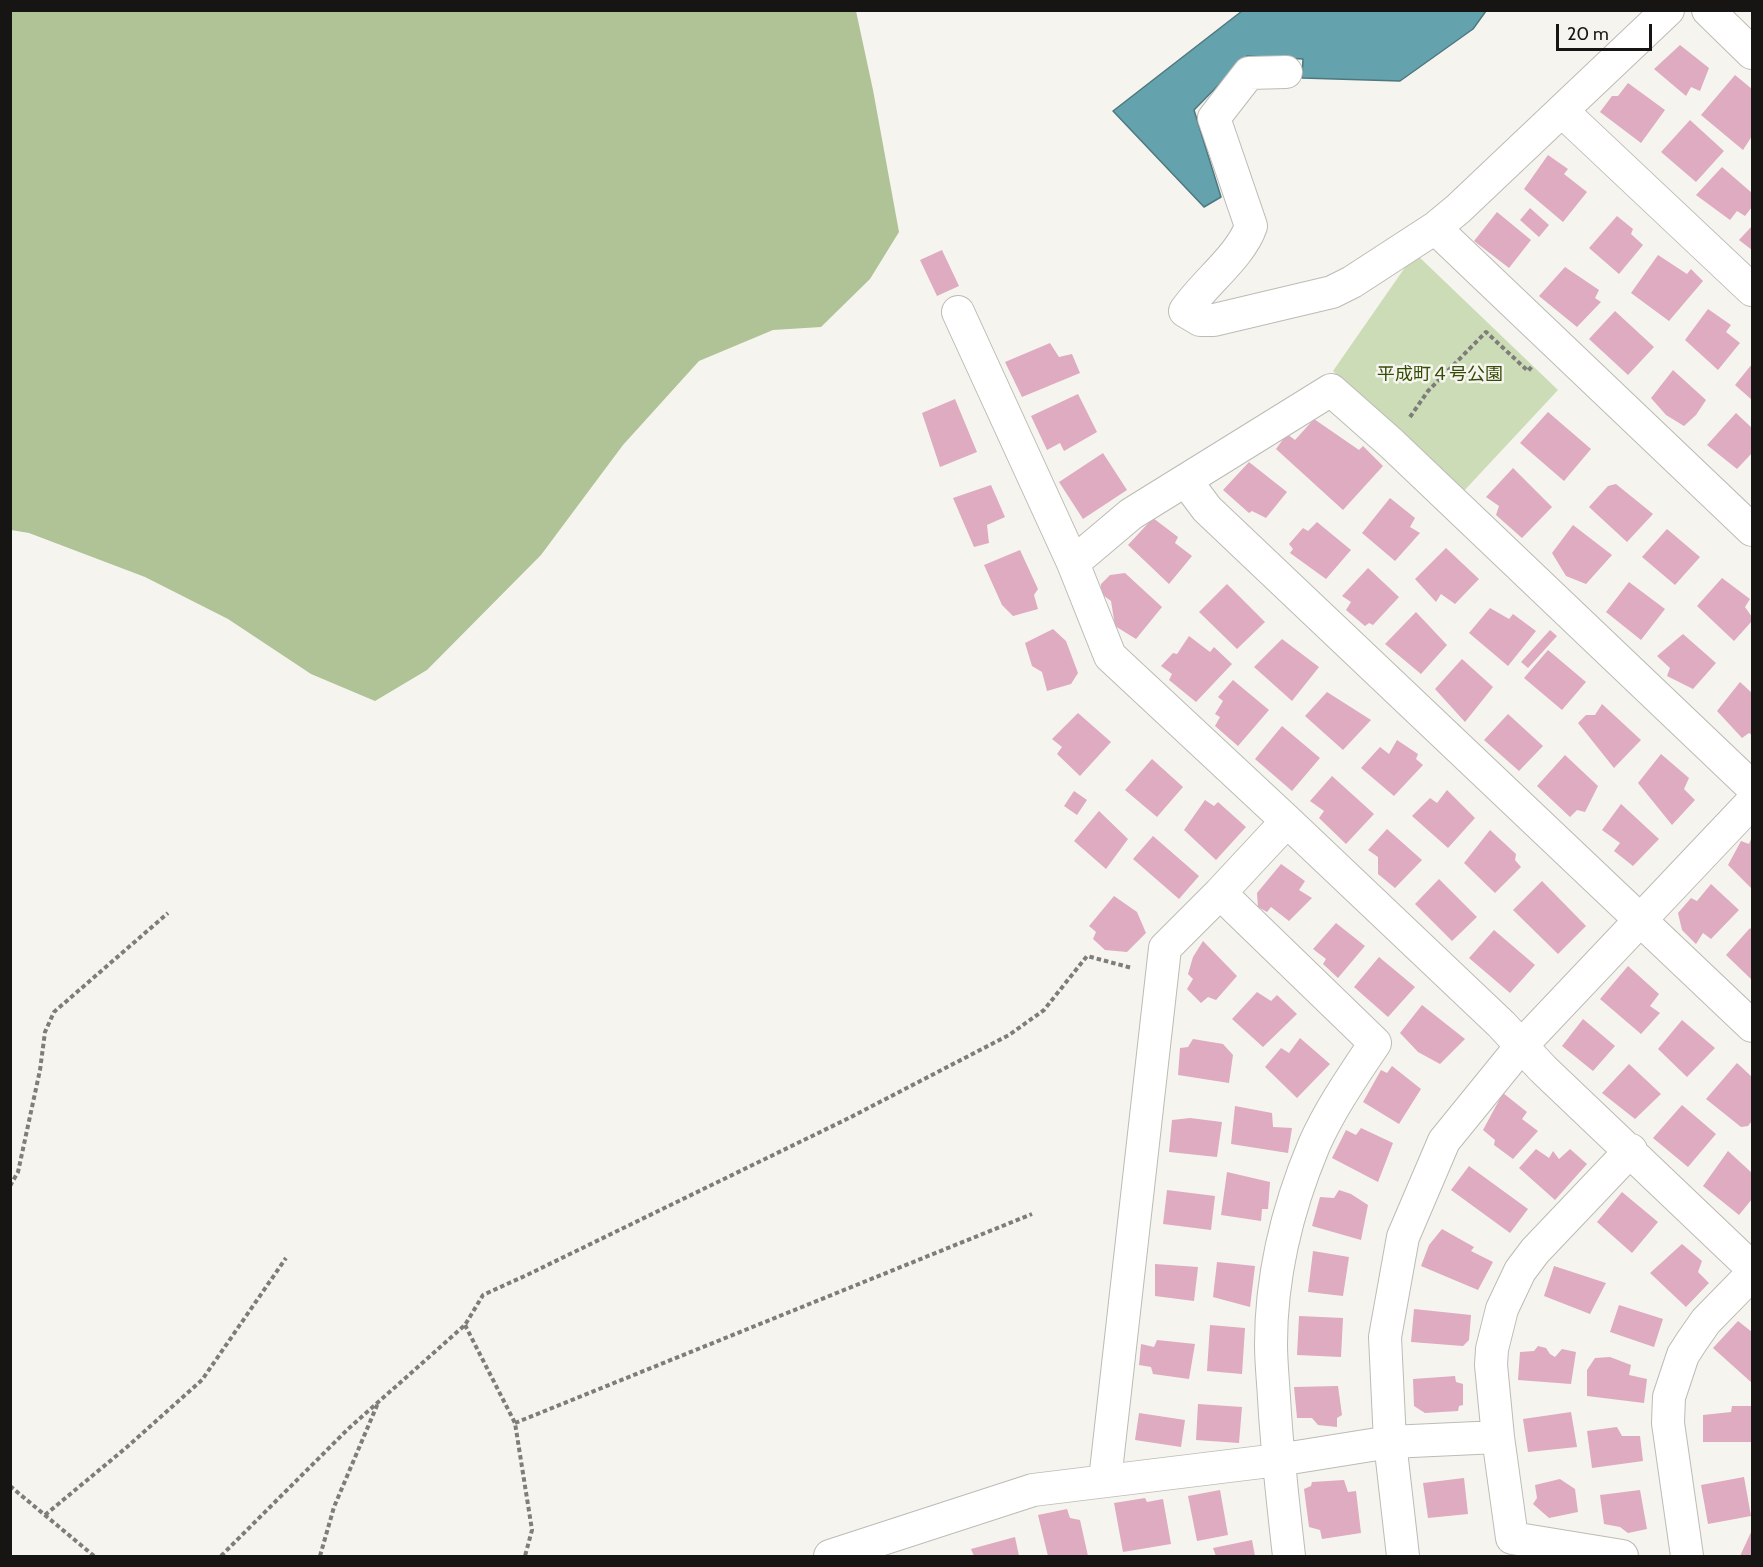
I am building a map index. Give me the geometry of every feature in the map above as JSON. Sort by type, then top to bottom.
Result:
[{"type":"street","points":[[1286,72],[1249,73],[1214,118],[1251,226],[1247,239],[1185,311],[1200,320],[1214,320],[1332,292],[1352,282],[1435,228],[1458,209],[1668,10]]},
{"type":"street","points":[[1708,10],[1752,53]]},
{"type":"street","points":[[1562,111],[1752,290]]},
{"type":"street","points":[[1435,228],[1752,530]]},
{"type":"street","points":[[958,312],[1073,563],[1110,656],[1522,1045],[1543,1069],[1752,1268]]},
{"type":"street","points":[[1073,563],[1131,514],[1331,390],[1392,444],[1752,787]]},
{"type":"street","points":[[1186,481],[1208,509],[1752,1026]]},
{"type":"street","points":[[1403,1557],[1390,1442],[1385,1337],[1403,1237],[1444,1141],[1522,1045],[1752,802]]},
{"type":"street","points":[[1105,1480],[1165,948],[1287,821]]},
{"type":"street","points":[[1220,893],[1375,1043],[1341,1095],[1315,1144],[1287,1221],[1278,1265],[1271,1344],[1278,1460],[1289,1557]]},
{"type":"street","points":[[1622,1557],[1512,1538],[1491,1365],[1492,1349],[1502,1309],[1520,1271],[1535,1251],[1630,1150]]},
{"type":"street","points":[[1687,1557],[1668,1423],[1670,1397],[1683,1355],[1692,1341],[1707,1321],[1752,1274]]},
{"type":"street","points":[[830,1557],[1033,1490],[1278,1460],[1390,1442],[1498,1437]]},
{"type":"path","points":[[1392,444],[1428,391],[1486,332],[1528,371],[1539,358]]},
{"type":"path","points":[[10,1186],[18,1172],[40,1070],[45,1032],[54,1012],[168,913]]},
{"type":"path","points":[[221,1557],[348,1429],[465,1325],[483,1294],[529,1274],[849,1118],[1009,1035],[1044,1010],[1087,956],[1162,976]]},
{"type":"path","points":[[514,1423],[1032,1214]]},
{"type":"path","points":[[45,1515],[127,1447],[202,1380],[286,1258]]},
{"type":"path","points":[[465,1325],[514,1423],[532,1530],[525,1557]]},
{"type":"path","points":[[320,1557],[334,1507],[379,1401]]},
{"type":"path","points":[[10,1486],[94,1557]]},
{"type":"green space","points":[[11,10],[856,11],[899,232],[870,279],[821,327],[773,330],[699,361],[623,445],[541,555],[427,670],[375,701],[311,674],[228,619],[145,577],[29,533],[11,530]]},
{"type":"green space","name":"平成町４号公園","points":[[1415,253],[1558,390],[1462,493],[1333,371]]},
{"type":"water","points":[[1242,11],[1486,11],[1473,29],[1400,81],[1302,78],[1303,59],[1247,56],[1194,110],[1221,197],[1204,207],[1113,111]]},
{"type":"building","points":[[1680,45],[1709,68],[1700,91],[1691,87],[1686,96],[1654,69]]},
{"type":"building","points":[[1735,75],[1752,89],[1752,136],[1743,150],[1701,115]]},
{"type":"building","points":[[1628,83],[1665,110],[1641,143],[1600,112],[1612,96],[1618,96]]},
{"type":"building","points":[[1690,120],[1724,151],[1696,182],[1661,152]]},
{"type":"building","points":[[1548,155],[1568,169],[1564,174],[1587,192],[1563,222],[1524,189]]},
{"type":"building","points":[[1722,167],[1752,193],[1752,207],[1745,216],[1737,211],[1730,220],[1696,195]]},
{"type":"building","points":[[1530,208],[1549,225],[1539,237],[1520,220]]},
{"type":"building","points":[[1497,212],[1531,240],[1509,268],[1474,241]]},
{"type":"building","points":[[1617,216],[1633,229],[1631,234],[1643,245],[1619,274],[1589,248]]},
{"type":"building","points":[[1752,226],[1752,250],[1739,240]]},
{"type":"building","points":[[942,250],[959,286],[937,296],[920,260]]},
{"type":"building","points":[[1658,255],[1687,274],[1691,269],[1703,281],[1669,321],[1631,293]]},
{"type":"building","points":[[1565,267],[1599,290],[1595,298],[1601,302],[1577,327],[1539,296]]},
{"type":"building","points":[[1708,309],[1731,325],[1726,332],[1740,343],[1718,370],[1685,340]]},
{"type":"building","points":[[1615,311],[1654,347],[1628,375],[1589,339]]},
{"type":"building","points":[[1050,343],[1059,357],[1072,354],[1080,373],[1022,397],[1005,362]]},
{"type":"building","points":[[1752,364],[1752,400],[1735,385]]},
{"type":"building","points":[[1673,370],[1706,400],[1696,415],[1684,426],[1666,415],[1651,398]]},
{"type":"building","points":[[1078,394],[1097,432],[1064,451],[1060,443],[1047,450],[1031,416]]},
{"type":"building","points":[[955,399],[977,452],[940,467],[922,413]]},
{"type":"building","points":[[1548,412],[1591,449],[1564,481],[1520,443]]},
{"type":"building","points":[[1736,413],[1752,428],[1752,453],[1737,469],[1707,445]]},
{"type":"building","points":[[1314,419],[1359,450],[1363,446],[1383,466],[1343,510],[1276,449],[1287,434],[1295,440]]},
{"type":"building","points":[[1103,453],[1127,490],[1083,519],[1059,482]]},
{"type":"building","points":[[1249,462],[1287,492],[1266,518],[1252,511],[1249,513],[1223,490]]},
{"type":"building","points":[[1513,468],[1552,507],[1522,538],[1496,515],[1499,506],[1486,497]]},
{"type":"building","points":[[1616,484],[1653,514],[1627,542],[1589,507],[1608,486]]},
{"type":"building","points":[[991,485],[1005,517],[987,525],[989,543],[974,547],[953,498]]},
{"type":"building","points":[[1390,498],[1415,518],[1410,527],[1420,533],[1395,561],[1362,533]]},
{"type":"building","points":[[1153,518],[1178,537],[1175,543],[1192,556],[1169,584],[1128,545]]},
{"type":"building","points":[[1317,522],[1351,550],[1326,579],[1290,553],[1293,549],[1289,544],[1303,528],[1308,531]]},
{"type":"building","points":[[1573,525],[1612,555],[1586,584],[1566,576],[1552,553]]},
{"type":"building","points":[[1667,529],[1700,557],[1675,585],[1642,557]]},
{"type":"building","points":[[1446,548],[1479,579],[1455,604],[1441,594],[1436,602],[1415,579]]},
{"type":"building","points":[[1020,550],[1038,589],[1034,595],[1038,609],[1013,616],[1002,605],[984,565]]},
{"type":"building","points":[[1368,568],[1399,597],[1373,625],[1369,623],[1365,626],[1346,610],[1351,602],[1342,596]]},
{"type":"building","points":[[1125,573],[1162,607],[1136,639],[1115,626],[1111,601],[1100,593],[1101,584],[1110,575]]},
{"type":"building","points":[[1722,578],[1750,599],[1745,607],[1752,621],[1734,641],[1697,606]]},
{"type":"building","points":[[1629,582],[1665,609],[1641,640],[1606,612]]},
{"type":"building","points":[[1227,584],[1265,622],[1237,649],[1199,612]]},
{"type":"building","points":[[1490,608],[1509,619],[1513,614],[1536,631],[1508,666],[1469,633]]},
{"type":"building","points":[[1416,612],[1447,645],[1421,674],[1385,644]]},
{"type":"building","points":[[1053,629],[1066,641],[1078,673],[1071,684],[1047,691],[1042,672],[1032,666],[1025,643]]},
{"type":"building","points":[[1550,630],[1557,636],[1528,668],[1521,662]]},
{"type":"building","points":[[1683,634],[1716,663],[1693,689],[1667,676],[1670,668],[1657,656]]},
{"type":"building","points":[[1189,636],[1210,652],[1214,647],[1232,664],[1196,702],[1169,680],[1172,674],[1161,666],[1173,653],[1177,654]]},
{"type":"building","points":[[1282,639],[1319,667],[1292,701],[1254,667]]},
{"type":"building","points":[[1548,650],[1586,682],[1562,710],[1524,678]]},
{"type":"building","points":[[1462,659],[1493,687],[1465,722],[1435,689]]},
{"type":"building","points":[[1233,680],[1269,710],[1238,746],[1215,726],[1220,717],[1215,714],[1223,701],[1218,697]]},
{"type":"building","points":[[1740,682],[1752,693],[1752,735],[1749,733],[1742,738],[1717,711]]},
{"type":"building","points":[[1327,692],[1371,720],[1343,750],[1305,716]]},
{"type":"building","points":[[1602,704],[1641,740],[1614,768],[1578,723],[1586,715],[1595,715]]},
{"type":"building","points":[[1078,713],[1111,742],[1080,776],[1057,754],[1062,747],[1052,739]]},
{"type":"building","points":[[1508,714],[1543,746],[1519,771],[1484,740]]},
{"type":"building","points":[[1282,726],[1320,758],[1292,791],[1255,759]]},
{"type":"building","points":[[1397,740],[1418,754],[1416,759],[1423,765],[1394,796],[1361,768],[1380,747],[1389,754]]},
{"type":"building","points":[[1661,754],[1689,778],[1684,789],[1695,800],[1672,825],[1638,783]]},
{"type":"building","points":[[1565,755],[1598,786],[1585,812],[1577,810],[1570,817],[1537,786]]},
{"type":"building","points":[[1152,759],[1183,787],[1157,817],[1125,790]]},
{"type":"building","points":[[1332,776],[1374,814],[1346,844],[1319,818],[1324,811],[1310,801]]},
{"type":"building","points":[[1447,790],[1475,818],[1448,848],[1412,816],[1430,798],[1437,803]]},
{"type":"building","points":[[1074,791],[1087,800],[1077,815],[1064,806]]},
{"type":"building","points":[[1205,800],[1214,806],[1218,802],[1246,827],[1216,860],[1184,830]]},
{"type":"building","points":[[1621,804],[1659,839],[1633,866],[1614,851],[1620,843],[1602,830]]},
{"type":"building","points":[[1099,811],[1128,839],[1106,869],[1074,841]]},
{"type":"building","points":[[1387,829],[1422,860],[1395,888],[1378,874],[1378,857],[1368,850]]},
{"type":"building","points":[[1490,830],[1516,854],[1515,860],[1521,867],[1495,893],[1464,863]]},
{"type":"building","points":[[1153,836],[1199,876],[1179,899],[1133,859]]},
{"type":"building","points":[[1752,837],[1752,889],[1728,865],[1741,841],[1749,844]]},
{"type":"building","points":[[1281,864],[1305,881],[1299,890],[1312,898],[1289,921],[1271,907],[1267,912],[1258,907],[1257,893]]},
{"type":"building","points":[[1439,879],[1477,917],[1452,941],[1415,904]]},
{"type":"building","points":[[1542,881],[1586,926],[1558,954],[1513,910]]},
{"type":"building","points":[[1711,884],[1739,910],[1711,939],[1703,933],[1696,944],[1682,930],[1678,913],[1691,898],[1697,901]]},
{"type":"building","points":[[1114,896],[1137,912],[1146,933],[1127,952],[1105,950],[1093,939],[1096,932],[1089,926]]},
{"type":"building","points":[[1336,923],[1365,946],[1338,978],[1323,964],[1326,959],[1313,949]]},
{"type":"building","points":[[1750,928],[1752,930],[1752,980],[1726,955]]},
{"type":"building","points":[[1494,930],[1535,965],[1510,993],[1469,958]]},
{"type":"building","points":[[1203,941],[1237,976],[1216,1000],[1208,997],[1201,1003],[1187,989],[1193,979],[1188,974],[1193,957]]},
{"type":"building","points":[[1379,957],[1415,987],[1388,1017],[1354,987]]},
{"type":"building","points":[[1628,966],[1659,994],[1650,1006],[1660,1013],[1641,1034],[1600,999]]},
{"type":"building","points":[[1257,992],[1271,1001],[1277,995],[1297,1014],[1263,1047],[1232,1019]]},
{"type":"building","points":[[1422,1005],[1465,1039],[1440,1064],[1418,1052],[1400,1033]]},
{"type":"building","points":[[1583,1019],[1615,1046],[1593,1071],[1562,1046]]},
{"type":"building","points":[[1682,1020],[1715,1048],[1687,1077],[1658,1049]]},
{"type":"building","points":[[1300,1038],[1330,1064],[1297,1098],[1265,1067],[1281,1048],[1289,1053]]},
{"type":"building","points":[[1193,1039],[1223,1044],[1233,1055],[1229,1083],[1178,1075],[1180,1048],[1188,1047]]},
{"type":"building","points":[[1737,1063],[1752,1077],[1752,1121],[1748,1126],[1741,1127],[1706,1099]]},
{"type":"building","points":[[1629,1064],[1661,1094],[1635,1119],[1602,1093]]},
{"type":"building","points":[[1392,1066],[1421,1089],[1399,1124],[1363,1102],[1381,1070],[1387,1073]]},
{"type":"building","points":[[1503,1093],[1527,1112],[1522,1119],[1538,1131],[1513,1159],[1494,1145],[1495,1140],[1483,1130]]},
{"type":"building","points":[[1682,1105],[1716,1134],[1688,1167],[1653,1138]]},
{"type":"building","points":[[1235,1106],[1272,1113],[1273,1127],[1292,1128],[1288,1153],[1231,1144]]},
{"type":"building","points":[[1190,1118],[1222,1122],[1217,1157],[1169,1152],[1172,1120]]},
{"type":"building","points":[[1361,1128],[1393,1143],[1378,1182],[1332,1158],[1346,1130],[1356,1135]]},
{"type":"building","points":[[1536,1149],[1549,1158],[1553,1151],[1559,1159],[1570,1149],[1587,1164],[1555,1200],[1519,1168]]},
{"type":"building","points":[[1728,1151],[1752,1173],[1752,1199],[1739,1215],[1703,1186]]},
{"type":"building","points":[[1469,1166],[1528,1209],[1510,1233],[1451,1190]]},
{"type":"building","points":[[1227,1172],[1270,1182],[1268,1209],[1262,1209],[1261,1221],[1221,1215]]},
{"type":"building","points":[[1167,1190],[1215,1196],[1211,1230],[1163,1224]]},
{"type":"building","points":[[1339,1190],[1351,1194],[1368,1205],[1361,1240],[1312,1226],[1320,1197],[1334,1198]]},
{"type":"building","points":[[1622,1192],[1658,1222],[1632,1253],[1597,1222]]},
{"type":"building","points":[[1442,1229],[1474,1247],[1471,1251],[1493,1262],[1478,1290],[1421,1266],[1429,1245]]},
{"type":"building","points":[[1682,1244],[1702,1261],[1698,1272],[1709,1283],[1686,1307],[1650,1273]]},
{"type":"building","points":[[1313,1251],[1349,1257],[1343,1296],[1308,1292]]},
{"type":"building","points":[[1217,1262],[1255,1266],[1250,1307],[1213,1297]]},
{"type":"building","points":[[1155,1264],[1198,1267],[1194,1301],[1155,1296]]},
{"type":"building","points":[[1554,1266],[1606,1283],[1590,1314],[1544,1296]]},
{"type":"building","points":[[1619,1305],[1663,1319],[1654,1347],[1610,1332]]},
{"type":"building","points":[[1414,1309],[1471,1315],[1469,1340],[1463,1346],[1411,1342]]},
{"type":"building","points":[[1299,1316],[1343,1318],[1341,1357],[1297,1355]]},
{"type":"building","points":[[1738,1321],[1752,1332],[1752,1383],[1713,1348]]},
{"type":"building","points":[[1210,1325],[1245,1328],[1242,1374],[1207,1371]]},
{"type":"building","points":[[1157,1340],[1195,1344],[1189,1379],[1153,1374],[1151,1367],[1139,1365],[1141,1344],[1154,1347]]},
{"type":"building","points":[[1538,1346],[1546,1348],[1555,1357],[1562,1349],[1576,1352],[1571,1384],[1518,1380],[1520,1352],[1534,1351]]},
{"type":"building","points":[[1610,1357],[1631,1365],[1629,1375],[1647,1379],[1644,1403],[1587,1396],[1587,1370],[1595,1358]]},
{"type":"building","points":[[1455,1376],[1456,1382],[1463,1384],[1463,1405],[1459,1406],[1458,1411],[1425,1413],[1414,1406],[1413,1379]]},
{"type":"building","points":[[1338,1386],[1342,1415],[1337,1418],[1337,1427],[1318,1425],[1312,1418],[1297,1418],[1294,1387]]},
{"type":"building","points":[[1198,1404],[1242,1407],[1239,1443],[1196,1440]]},
{"type":"building","points":[[1732,1406],[1752,1406],[1752,1442],[1703,1442],[1703,1415],[1731,1412]]},
{"type":"building","points":[[1571,1412],[1577,1447],[1528,1452],[1523,1419]]},
{"type":"building","points":[[1139,1413],[1185,1420],[1181,1447],[1135,1440]]},
{"type":"building","points":[[1617,1427],[1622,1436],[1640,1436],[1643,1461],[1592,1468],[1587,1431]]},
{"type":"building","points":[[1744,1477],[1751,1516],[1708,1524],[1701,1485]]},
{"type":"building","points":[[1464,1478],[1468,1514],[1428,1518],[1423,1483]]},
{"type":"building","points":[[1560,1479],[1575,1489],[1578,1512],[1549,1518],[1533,1504],[1537,1498],[1535,1485]]},
{"type":"building","points":[[1344,1480],[1348,1492],[1356,1491],[1361,1533],[1322,1539],[1320,1530],[1309,1527],[1304,1489],[1311,1486],[1312,1482]]},
{"type":"building","points":[[1220,1490],[1228,1535],[1197,1541],[1188,1496]]},
{"type":"building","points":[[1640,1490],[1647,1529],[1628,1533],[1620,1527],[1604,1524],[1600,1495]]},
{"type":"building","points":[[1145,1498],[1147,1502],[1163,1499],[1171,1544],[1123,1552],[1114,1503]]},
{"type":"building","points":[[1067,1509],[1070,1518],[1080,1520],[1088,1556],[1048,1556],[1038,1515]]},
{"type":"building","points":[[1752,1530],[1752,1556],[1740,1556]]},
{"type":"building","points":[[1015,1537],[1019,1556],[974,1556],[971,1549]]},
{"type":"building","points":[[1252,1540],[1255,1556],[1216,1556],[1213,1548]]}]
